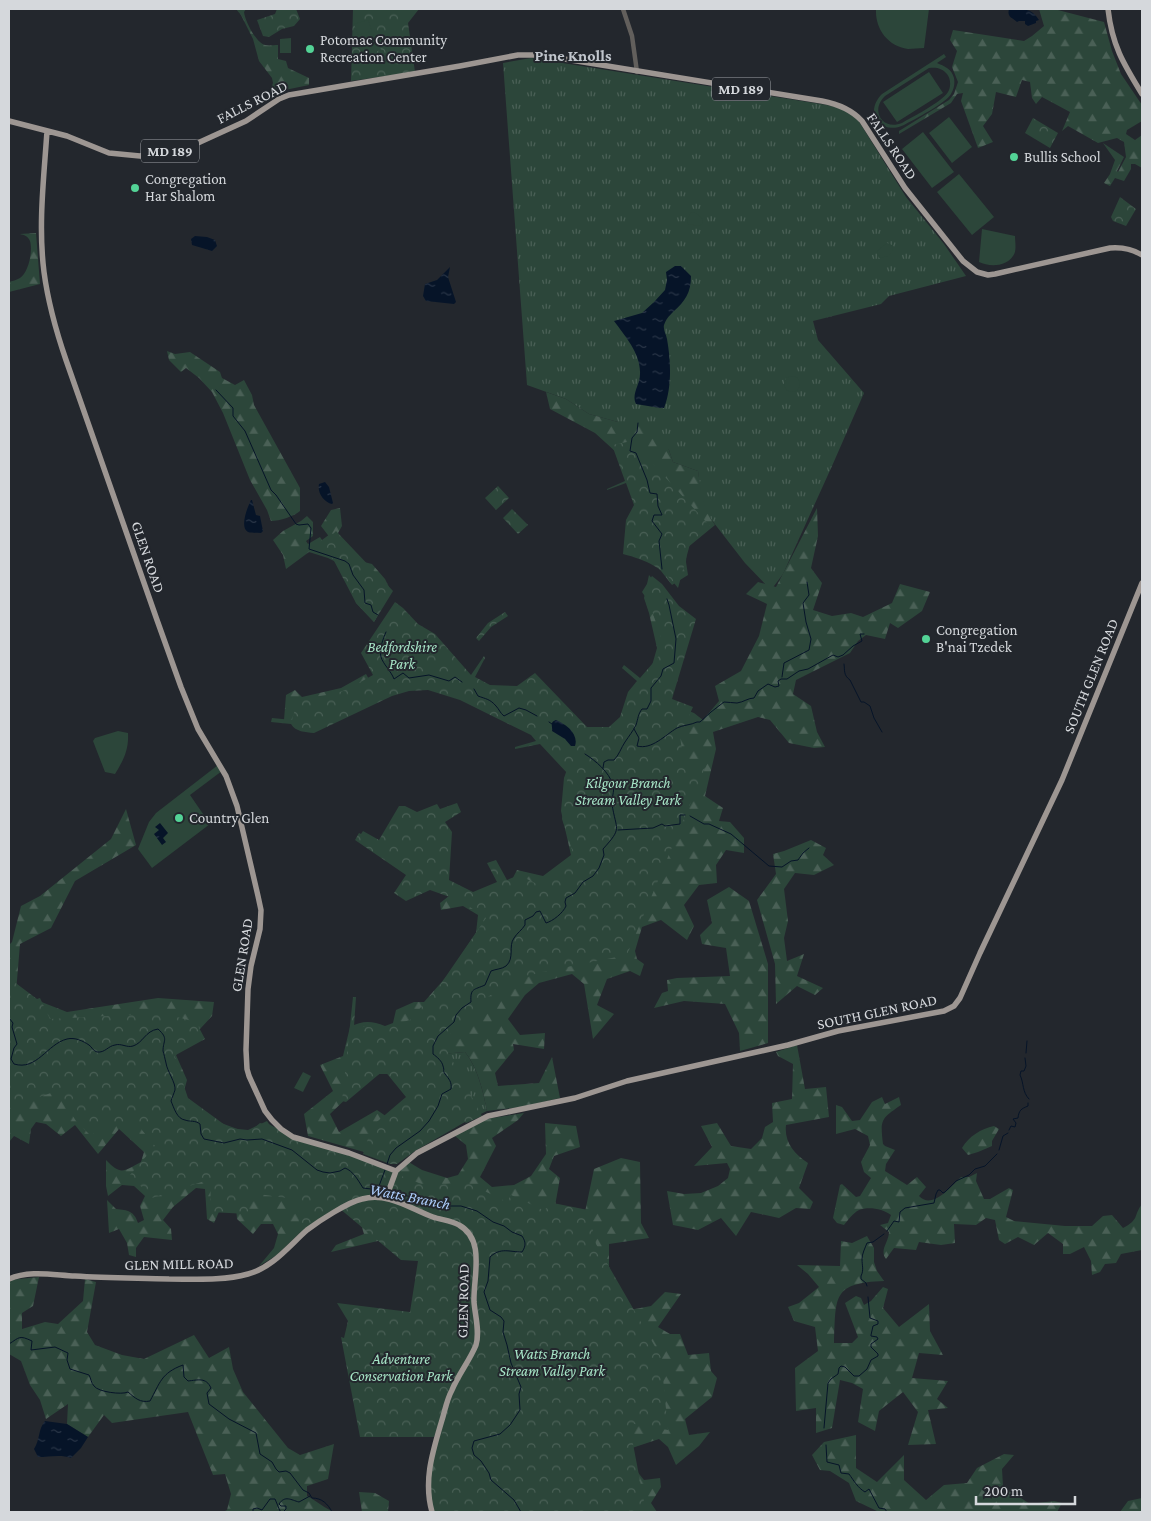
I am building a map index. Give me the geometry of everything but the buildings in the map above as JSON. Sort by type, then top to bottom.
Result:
[{"type":"main road","points":[[1108,9],[1119,56],[1142,94]]},
{"type":"main road","name":"FALLS ROAD","points":[[9,121],[66,136],[109,153],[140,156],[200,142],[246,121],[279,99],[289,95],[512,56],[540,55],[829,103],[852,111],[872,134],[917,205],[963,261],[977,272],[988,275],[995,274],[1110,248],[1131,250],[1142,255]]},
{"type":"main road","name":"GLEN ROAD","points":[[47,131],[42,243],[44,270],[51,312],[166,646],[198,729],[222,767],[231,788],[259,898],[260,929],[251,966],[248,989],[246,1050],[249,1076],[266,1111],[280,1129],[293,1137],[349,1153],[396,1171]]},
{"type":"main road","name":"SOUTH GLEN ROAD","points":[[396,1171],[416,1153],[488,1116],[576,1098],[650,1075],[785,1046],[838,1032],[944,1011],[954,1006],[960,998],[1062,779],[1142,583]]},
{"type":"main road","points":[[387,1196],[396,1171]]},
{"type":"main road","name":"GLEN ROAD","points":[[387,1196],[433,1216],[460,1225],[467,1231],[475,1246],[474,1300],[476,1344],[450,1394],[436,1444],[428,1477],[432,1512]]},
{"type":"main road","name":"GLEN MILL ROAD","points":[[9,1279],[18,1275],[34,1274],[197,1279],[242,1276],[256,1272],[275,1260],[316,1224],[354,1201],[387,1196]]},
{"type":"street","points":[[623,9],[632,36],[637,72]]},
{"type":"green space","points":[[236,9],[246,9],[244,12],[246,21],[258,40],[265,45],[278,45],[278,59],[286,61],[288,68],[309,78],[309,85],[280,91],[277,94],[270,91],[273,83],[272,78],[259,61],[253,39]]},
{"type":"green space","points":[[277,9],[296,9],[300,19],[294,26],[282,29],[269,37],[263,36],[257,20],[275,14]]},
{"type":"green space","points":[[353,9],[419,9],[408,23],[415,72],[351,81]]},
{"type":"green space","points":[[876,9],[929,9],[924,48],[908,49],[888,40],[880,29]]},
{"type":"green space","points":[[1039,9],[1054,9],[1104,22],[1121,74],[1142,105],[1142,121],[1127,130],[1126,134],[1135,140],[1142,135],[1142,168],[1131,164],[1131,169],[1124,181],[1115,178],[1110,186],[1104,183],[1110,174],[1115,160],[1103,143],[1124,157],[1118,172],[1126,157],[1124,142],[1117,138],[1098,143],[1068,126],[1062,131],[1070,112],[1042,97],[1036,104],[1032,98],[1030,82],[1022,80],[1016,97],[996,92],[992,114],[983,126],[993,142],[978,148],[961,101],[963,93],[957,94],[951,103],[899,134],[899,131],[949,100],[954,94],[958,82],[952,67],[957,51],[950,40],[953,30],[1024,41],[1044,26]]},
{"type":"green space","points":[[368,20],[372,31],[358,35],[354,24]]},
{"type":"green space","points":[[377,35],[381,50],[364,55],[360,40]]},
{"type":"green space","points":[[291,38],[291,53],[280,53],[280,39]]},
{"type":"green space","points":[[944,54],[946,57],[937,63],[947,68],[953,75],[953,90],[948,98],[922,115],[896,128],[882,125],[877,121],[874,108],[882,94]],"holes":[[[929,68],[941,69],[948,76],[950,88],[945,96],[902,123],[895,125],[884,122],[880,118],[879,107],[885,96]]]},
{"type":"green space","points":[[531,58],[843,109],[858,120],[906,197],[944,244],[966,276],[889,296],[881,304],[813,321],[818,340],[864,393],[783,574],[771,590],[745,563],[707,514],[701,495],[698,471],[673,462],[669,450],[634,422],[618,422],[589,414],[566,399],[527,385],[503,63]]},
{"type":"green space","points":[[929,72],[943,93],[897,122],[883,102]]},
{"type":"green space","points":[[949,117],[972,147],[952,163],[929,133]]},
{"type":"green space","points":[[1033,118],[1058,133],[1050,148],[1025,133]]},
{"type":"green space","points":[[923,132],[954,172],[932,188],[902,149]]},
{"type":"green space","points":[[959,174],[994,217],[972,235],[937,192]]},
{"type":"green space","points":[[1120,197],[1136,209],[1126,226],[1113,221],[1111,217]]},
{"type":"green space","points":[[691,212],[701,217],[703,220],[702,224],[699,226],[688,224],[687,220]]},
{"type":"green space","points":[[982,229],[1015,236],[1015,252],[1010,260],[997,265],[979,262]]},
{"type":"green space","points":[[36,233],[40,284],[9,292],[9,282],[19,279],[23,275],[29,261],[30,241],[27,237],[20,234]]},
{"type":"green space","points":[[887,243],[892,245],[893,251],[888,256],[879,258],[877,251]]},
{"type":"green space","points":[[167,351],[175,354],[190,352],[220,372],[222,378],[235,385],[244,380],[252,395],[254,405],[300,488],[300,511],[287,518],[271,521],[250,480],[223,413],[212,392],[186,368],[181,372],[169,360]]},
{"type":"green space","points":[[792,376],[800,384],[792,392],[784,384]]},
{"type":"green space","points":[[546,392],[566,399],[589,414],[618,422],[652,423],[669,450],[673,462],[698,471],[705,506],[715,525],[687,548],[686,562],[688,575],[672,585],[654,562],[637,506],[616,452],[595,433],[550,409]]},
{"type":"green space","points":[[632,441],[710,526],[690,544],[678,588],[661,570],[639,559],[623,554],[626,520],[634,505],[626,483],[607,489],[625,481],[612,445]]},
{"type":"green space","points":[[498,486],[509,498],[496,510],[485,498]]},
{"type":"green space","points":[[340,508],[342,526],[338,533],[340,539],[334,543],[321,526],[331,510]]},
{"type":"green space","points":[[817,508],[818,536],[811,568],[822,583],[813,610],[832,616],[851,613],[863,617],[892,603],[900,584],[930,592],[922,611],[898,628],[890,623],[885,639],[866,635],[858,641],[850,653],[796,680],[793,694],[811,706],[817,732],[825,747],[814,748],[789,743],[770,720],[758,717],[713,732],[716,749],[705,796],[723,808],[719,821],[730,822],[744,838],[744,853],[726,850],[716,865],[717,883],[699,885],[684,905],[694,926],[687,940],[661,920],[642,927],[635,951],[637,959],[644,964],[640,976],[630,971],[607,979],[597,1005],[614,1014],[593,1039],[584,984],[572,974],[539,983],[525,995],[508,1019],[520,1035],[545,1033],[544,1049],[513,1044],[514,1050],[495,1073],[498,1086],[539,1083],[552,1057],[560,1098],[521,1107],[487,1111],[477,1072],[470,1058],[465,1052],[441,1054],[402,1074],[379,1074],[354,1091],[330,1114],[339,1132],[377,1110],[393,1121],[371,1154],[308,1136],[304,1114],[333,1091],[320,1065],[343,1056],[350,1027],[368,1022],[385,1026],[393,1023],[396,1010],[414,1002],[424,1002],[447,976],[476,933],[478,915],[463,906],[441,910],[440,903],[449,896],[504,895],[517,870],[543,876],[571,855],[561,811],[564,778],[570,761],[599,770],[651,669],[657,648],[644,598],[649,575],[673,604],[668,703],[694,713],[703,720],[719,701],[715,686],[741,671],[759,636],[767,604],[746,594],[758,582],[776,587]]},
{"type":"green space","points":[[512,509],[528,525],[518,534],[503,518]]},
{"type":"green space","points":[[307,516],[313,522],[313,536],[306,541],[308,544],[320,537],[328,549],[372,564],[385,579],[391,591],[374,622],[356,603],[346,567],[328,558],[309,552],[286,569],[283,555],[273,540],[283,531]]},
{"type":"green space","points":[[336,531],[393,591],[374,622],[356,603],[332,557],[310,549]]},
{"type":"green space","name":"Kilgour Branch Stream Valley Park","points":[[652,576],[662,584],[679,606],[696,619],[672,699],[693,707],[680,736],[684,764],[708,761],[627,955],[537,973],[501,988],[485,999],[480,1004],[479,1010],[442,1041],[482,1116],[465,1122],[415,1151],[397,1164],[390,1164],[363,1154],[372,1126],[406,1097],[384,1070],[346,1102],[342,1101],[353,997],[356,997],[354,1026],[381,1028],[410,1020],[440,985],[486,918],[461,901],[430,890],[406,901],[394,893],[406,875],[355,840],[359,833],[361,834],[363,831],[379,840],[399,806],[405,806],[417,812],[437,804],[440,809],[457,803],[461,812],[445,822],[452,832],[449,880],[473,892],[497,882],[487,863],[496,860],[507,880],[519,875],[537,884],[561,874],[573,853],[562,819],[568,774],[540,744],[515,749],[515,747],[536,741],[531,735],[460,700],[428,690],[409,691],[392,696],[314,733],[298,730],[291,724],[271,722],[272,718],[292,720],[298,699],[334,694],[348,689],[373,675],[361,653],[395,602],[418,624],[435,634],[471,675],[484,656],[485,658],[475,677],[490,685],[517,686],[535,673],[587,727],[609,727],[620,717],[628,692],[637,681],[622,668],[624,665],[640,678],[665,649],[649,602],[642,592]]},
{"type":"green space","points":[[505,612],[508,616],[491,627],[479,641],[476,638],[488,623]]},
{"type":"green space","points":[[366,674],[370,681],[293,720],[284,720],[286,695],[295,690],[302,697],[341,688]]},
{"type":"green space","points":[[118,731],[128,733],[128,745],[115,774],[105,772],[93,741],[95,738]]},
{"type":"green space","name":"Country Glen","points":[[218,765],[222,771],[190,795],[210,824],[152,868],[138,849],[149,822],[156,813]]},
{"type":"green space","name":"Watts Branch Stream Valley Park","points":[[126,809],[136,845],[75,881],[51,928],[20,944],[16,992],[67,1012],[158,998],[214,1002],[212,1016],[176,1055],[187,1080],[183,1095],[205,1117],[248,1133],[260,1123],[281,1129],[293,1137],[395,1171],[407,1161],[422,1170],[447,1178],[458,1175],[468,1159],[466,1145],[455,1136],[486,1119],[524,1113],[518,1120],[492,1138],[496,1146],[480,1177],[492,1187],[514,1185],[531,1176],[546,1154],[545,1123],[576,1126],[580,1147],[554,1156],[549,1169],[560,1178],[555,1206],[585,1212],[594,1169],[621,1158],[640,1162],[641,1223],[649,1238],[609,1244],[609,1285],[624,1311],[651,1306],[665,1292],[681,1294],[658,1327],[670,1334],[680,1334],[688,1355],[709,1353],[711,1371],[717,1378],[712,1397],[685,1419],[689,1435],[710,1432],[699,1446],[676,1465],[668,1447],[659,1439],[632,1448],[631,1464],[644,1480],[660,1478],[661,1487],[651,1503],[657,1512],[432,1512],[428,1488],[438,1436],[419,1258],[382,1240],[331,1252],[336,1245],[364,1234],[354,1202],[311,1222],[277,1255],[259,1266],[274,1248],[278,1234],[273,1224],[261,1224],[253,1234],[237,1219],[236,1207],[222,1205],[214,1223],[207,1219],[205,1189],[196,1188],[173,1207],[163,1220],[171,1229],[172,1240],[144,1237],[136,1248],[136,1257],[129,1255],[127,1243],[119,1229],[109,1233],[107,1200],[116,1209],[132,1214],[138,1223],[144,1220],[140,1206],[145,1196],[134,1186],[122,1185],[108,1196],[106,1160],[119,1170],[126,1170],[141,1162],[144,1152],[119,1129],[98,1154],[75,1125],[61,1136],[46,1124],[36,1122],[31,1129],[29,1144],[14,1136],[9,1142],[9,945],[12,942],[21,906],[40,896],[111,839]]},
{"type":"green space","points":[[811,840],[826,848],[823,855],[834,865],[814,875],[795,873],[784,889],[788,921],[784,938],[787,961],[804,954],[797,976],[823,988],[815,995],[797,986],[776,1004],[775,964],[757,900],[776,874],[773,854]]},
{"type":"green space","points":[[729,887],[749,901],[768,964],[768,1043],[740,1051],[739,1033],[725,1004],[684,1001],[654,1008],[662,993],[668,991],[667,980],[730,976],[726,948],[702,944],[700,935],[712,923],[707,900]]},
{"type":"green space","name":"Watts Branch Stream Valley Park","points":[[9,978],[37,999],[40,998],[50,1019],[162,1013],[196,1022],[205,1039],[174,1056],[188,1098],[229,1128],[248,1130],[267,1121],[298,1142],[346,1154],[434,1189],[436,1185],[466,1182],[507,1202],[511,1195],[543,1210],[549,1207],[548,1202],[588,1210],[596,1244],[661,1357],[668,1430],[629,1423],[646,1512],[430,1512],[428,1495],[453,1387],[434,1437],[360,1437],[341,1337],[344,1338],[348,1321],[337,1303],[410,1312],[418,1261],[401,1260],[339,1208],[300,1235],[298,1208],[287,1198],[250,1193],[248,1214],[210,1212],[211,1179],[152,1198],[130,1175],[155,1146],[137,1124],[101,1125],[91,1136],[76,1121],[57,1091],[9,1107]]},
{"type":"green space","points":[[797,1045],[805,1089],[826,1087],[829,1117],[786,1125],[788,1142],[798,1156],[808,1163],[799,1188],[813,1202],[810,1209],[796,1208],[779,1218],[751,1212],[736,1236],[721,1218],[698,1230],[673,1225],[667,1191],[684,1194],[701,1193],[718,1186],[728,1178],[730,1169],[727,1163],[694,1166],[712,1147],[701,1126],[717,1123],[731,1146],[751,1149],[762,1138],[765,1127],[773,1122],[772,1103],[792,1099],[793,1064],[778,1056],[776,1052]]},
{"type":"green space","points":[[465,1052],[477,1073],[487,1111],[454,1127],[441,1054]]},
{"type":"green space","points":[[303,1072],[311,1076],[303,1092],[294,1088]]},
{"type":"green space","points":[[882,1097],[885,1104],[899,1097],[901,1105],[889,1113],[882,1124],[883,1144],[895,1150],[886,1164],[885,1171],[907,1185],[917,1177],[926,1187],[919,1196],[924,1200],[935,1199],[941,1196],[961,1177],[969,1177],[977,1173],[976,1181],[984,1199],[990,1199],[1009,1188],[1013,1190],[1006,1217],[1014,1221],[1065,1226],[1092,1226],[1103,1216],[1112,1215],[1123,1228],[1134,1220],[1142,1204],[1142,1250],[1121,1254],[1116,1263],[1105,1264],[1100,1272],[1092,1275],[1091,1261],[1084,1247],[1070,1254],[1063,1254],[1063,1244],[1048,1233],[1034,1245],[1018,1237],[1005,1244],[999,1240],[995,1220],[986,1218],[976,1225],[954,1224],[955,1243],[941,1245],[919,1242],[916,1250],[894,1248],[886,1259],[884,1249],[889,1232],[880,1225],[888,1223],[891,1215],[880,1210],[867,1208],[857,1211],[844,1225],[837,1223],[833,1218],[840,1185],[842,1184],[856,1197],[860,1196],[871,1178],[864,1172],[861,1162],[870,1145],[868,1136],[855,1129],[836,1134],[836,1105],[842,1107],[852,1121],[860,1120],[872,1102]]},
{"type":"green space","points":[[994,1126],[999,1129],[992,1141],[992,1146],[968,1155],[962,1148],[968,1140],[980,1131]]},
{"type":"green space","points":[[867,1236],[874,1248],[874,1262],[877,1271],[884,1281],[855,1285],[846,1289],[840,1295],[835,1314],[834,1343],[852,1343],[858,1337],[845,1303],[856,1296],[861,1298],[864,1305],[871,1301],[883,1287],[888,1289],[883,1308],[899,1327],[929,1304],[930,1331],[943,1355],[919,1353],[912,1378],[948,1381],[937,1399],[948,1408],[928,1410],[936,1444],[908,1445],[918,1412],[903,1392],[879,1411],[875,1431],[858,1422],[863,1389],[852,1383],[840,1380],[832,1428],[816,1433],[816,1408],[796,1411],[795,1368],[818,1351],[815,1327],[794,1321],[788,1307],[799,1303],[819,1287],[797,1265],[840,1266],[841,1241],[852,1243]]},
{"type":"green space","points":[[39,1277],[33,1306],[22,1313],[22,1329],[45,1322],[58,1324],[83,1301],[85,1279],[96,1282],[87,1332],[95,1345],[122,1355],[144,1359],[194,1335],[209,1358],[229,1347],[233,1369],[243,1392],[288,1448],[300,1455],[334,1444],[328,1479],[307,1486],[307,1496],[335,1512],[223,1512],[227,1510],[231,1494],[225,1474],[213,1475],[188,1412],[112,1423],[104,1415],[88,1437],[67,1424],[68,1404],[46,1419],[40,1400],[30,1385],[21,1361],[9,1354],[9,1280]]},
{"type":"green space","points":[[856,1435],[856,1468],[877,1482],[904,1455],[904,1480],[926,1500],[944,1485],[967,1483],[977,1468],[1004,1454],[1014,1455],[1002,1469],[1003,1486],[1030,1504],[1054,1501],[1062,1503],[1057,1512],[879,1512],[856,1501],[849,1483],[830,1471],[820,1470],[812,1455],[824,1442]]},
{"type":"green space","points":[[359,1492],[375,1493],[389,1501],[388,1512],[362,1512]]},
{"type":"green space","points":[[1142,1498],[1142,1512],[1120,1512],[1128,1501]]},
{"type":"water","points":[[1009,9],[1030,11],[1039,20],[1028,26],[1025,24],[1025,21],[1017,22],[1009,15]]},
{"type":"water","points":[[195,236],[215,240],[217,246],[212,251],[192,245],[191,239]]},
{"type":"water","points":[[675,266],[681,266],[691,276],[691,282],[681,304],[664,325],[670,365],[670,383],[667,400],[664,408],[636,404],[635,393],[640,378],[638,359],[614,321],[642,313],[665,290],[666,272]]},
{"type":"water","points":[[450,267],[448,277],[456,302],[454,304],[426,301],[423,296],[425,284],[437,280]]},
{"type":"water","points":[[325,482],[329,487],[332,504],[324,499],[319,491],[319,484]]},
{"type":"water","points":[[251,500],[256,515],[260,516],[263,531],[261,533],[248,532],[244,526],[245,516]]},
{"type":"water","points":[[556,720],[564,724],[573,734],[576,742],[575,746],[571,746],[565,739],[552,731],[552,723]]},
{"type":"water","points":[[160,823],[168,833],[163,838],[166,842],[162,845],[154,834],[159,830],[155,827]]},
{"type":"water","points":[[45,1421],[67,1424],[88,1437],[71,1458],[59,1456],[38,1457],[34,1449],[41,1427]]},
{"type":"waterway","points":[[216,390],[233,408],[233,416],[245,431],[271,490],[296,524],[308,524],[311,528],[309,549],[349,564],[353,575],[364,590],[365,603],[371,605],[373,612],[378,615]]},
{"type":"waterway","points":[[638,423],[637,432],[632,438],[630,451],[636,453],[650,493],[657,494],[658,506],[662,515],[654,515],[652,521],[662,534],[659,541],[662,569]]},
{"type":"waterway","points":[[782,677],[784,663],[809,650],[811,639],[803,603],[809,595],[807,582]]},
{"type":"waterway","points":[[603,768],[604,762],[616,758],[636,725],[642,709],[647,709],[651,701],[651,688],[661,676],[663,669],[674,663],[676,639],[667,599]]},
{"type":"waterway","points":[[386,632],[381,647],[381,657],[394,679],[403,673],[409,678],[429,675],[449,681],[455,677],[462,682]]},
{"type":"waterway","points":[[634,729],[639,738],[637,746],[643,747],[653,744],[677,728],[700,722],[724,702],[737,703],[754,698],[758,691],[768,684],[775,687],[779,686],[778,681],[781,679],[787,679],[799,671],[808,669],[833,655],[838,657],[843,655],[862,641],[860,634],[864,634]]},
{"type":"waterway","points":[[844,664],[846,676],[861,702],[870,706],[882,732]]},
{"type":"waterway","points":[[474,689],[478,696],[492,702],[504,716],[519,708],[537,716]]},
{"type":"waterway","points":[[387,1164],[390,1155],[396,1148],[420,1131],[429,1121],[438,1106],[442,1094],[451,1089],[451,1082],[444,1072],[442,1062],[433,1054],[433,1046],[438,1036],[454,1022],[456,1015],[462,1008],[471,1002],[473,990],[485,985],[491,971],[504,967],[509,963],[512,941],[525,925],[525,920],[540,911],[546,923],[555,919],[565,909],[566,898],[575,893],[583,882],[593,876],[599,868],[604,855],[603,849],[616,832],[612,804],[613,788],[611,780],[605,771],[598,763],[585,754]]},
{"type":"waterway","points":[[618,830],[653,828],[662,824],[665,826],[680,824],[680,815],[685,815]]},
{"type":"waterway","points":[[690,816],[704,824],[709,824],[731,834],[769,866],[782,867],[791,861],[798,860],[809,848]]},
{"type":"waterway","name":"Watts Branch","points":[[9,1018],[13,1023],[12,1027],[17,1044],[11,1059],[14,1064],[22,1065],[36,1060],[67,1039],[82,1041],[100,1052],[117,1045],[133,1046],[150,1032],[158,1029],[165,1040],[163,1051],[175,1087],[171,1101],[173,1107],[182,1119],[200,1124],[201,1134],[204,1139],[224,1143],[240,1139],[262,1139],[292,1150],[317,1170],[330,1173],[345,1168],[353,1174],[363,1188],[387,1191]]},
{"type":"waterway","points":[[1026,1053],[1027,1041]]},
{"type":"waterway","points":[[1025,1058],[1026,1066],[1020,1075],[1025,1093],[1029,1099]]},
{"type":"waterway","points":[[1009,1130],[1011,1126],[1015,1127],[1016,1123],[1013,1119],[1018,1118],[1020,1111],[1028,1106],[1028,1103]]},
{"type":"waterway","points":[[999,1150],[1003,1136],[1008,1133]]},
{"type":"waterway","points":[[887,1231],[894,1221],[899,1222],[900,1212],[905,1208],[934,1203],[938,1190],[943,1193],[945,1192],[956,1181],[969,1175],[975,1169],[985,1166],[997,1154]]},
{"type":"waterway","points":[[381,1190],[379,1186],[385,1170]]},
{"type":"waterway","name":"Watts Branch","points":[[391,1192],[477,1211],[493,1222],[522,1236],[524,1240],[525,1246],[522,1252],[502,1251],[490,1257],[488,1281],[484,1292],[490,1310],[504,1321],[503,1332],[511,1363],[521,1387],[519,1394],[520,1410],[510,1425],[500,1434],[474,1441],[472,1448],[474,1455],[481,1461],[491,1480],[514,1500],[521,1512]]},
{"type":"waterway","points":[[867,1286],[861,1279],[863,1253],[867,1243],[873,1242],[884,1234]]},
{"type":"waterway","points":[[824,1428],[828,1383],[838,1374],[839,1368],[841,1366],[845,1367],[854,1376],[859,1376],[867,1369],[871,1360],[878,1356],[871,1347],[871,1344],[878,1339],[871,1336],[873,1326],[878,1324],[878,1321],[870,1318],[868,1297]]},
{"type":"waterway","points":[[9,1344],[22,1337],[32,1341],[31,1350],[55,1347],[68,1353],[67,1360],[70,1369],[89,1375],[96,1388],[110,1392],[128,1392],[140,1401],[150,1401],[166,1375],[183,1365],[184,1377],[188,1381],[201,1380],[209,1384],[211,1388],[207,1393],[209,1404],[229,1419],[256,1433],[260,1454],[272,1462],[279,1472],[286,1471],[290,1473],[303,1490],[309,1493],[312,1498],[324,1502],[332,1512]]},
{"type":"waterway","points":[[826,1445],[827,1462],[839,1465],[841,1473],[849,1474],[865,1492],[869,1489],[879,1508],[885,1509],[887,1512]]},
{"type":"waterway","points":[[253,1512],[253,1509],[257,1508],[262,1510],[270,1499],[275,1499],[280,1511],[283,1512],[286,1506],[281,1506],[279,1504],[281,1501],[288,1499],[299,1502],[310,1496]]},
{"type":"place","name":"Potomac Community Recreation Center","points":[[310,49]]},
{"type":"place","name":"Bullis School","points":[[1014,157]]},
{"type":"place","name":"Congregation Har Shalom","points":[[135,188]]},
{"type":"place","name":"Congregation B'nai Tzedek","points":[[926,639]]},
{"type":"place","name":"Country Glen","points":[[179,818]]},
{"type":"district","name":"Pine Knolls","points":[[573,55]]},
{"type":"park label","name":"Bedfordshire Park","points":[[402,656]]},
{"type":"park label","name":"Adventure Conservation Park","points":[[401,1368]]}]
